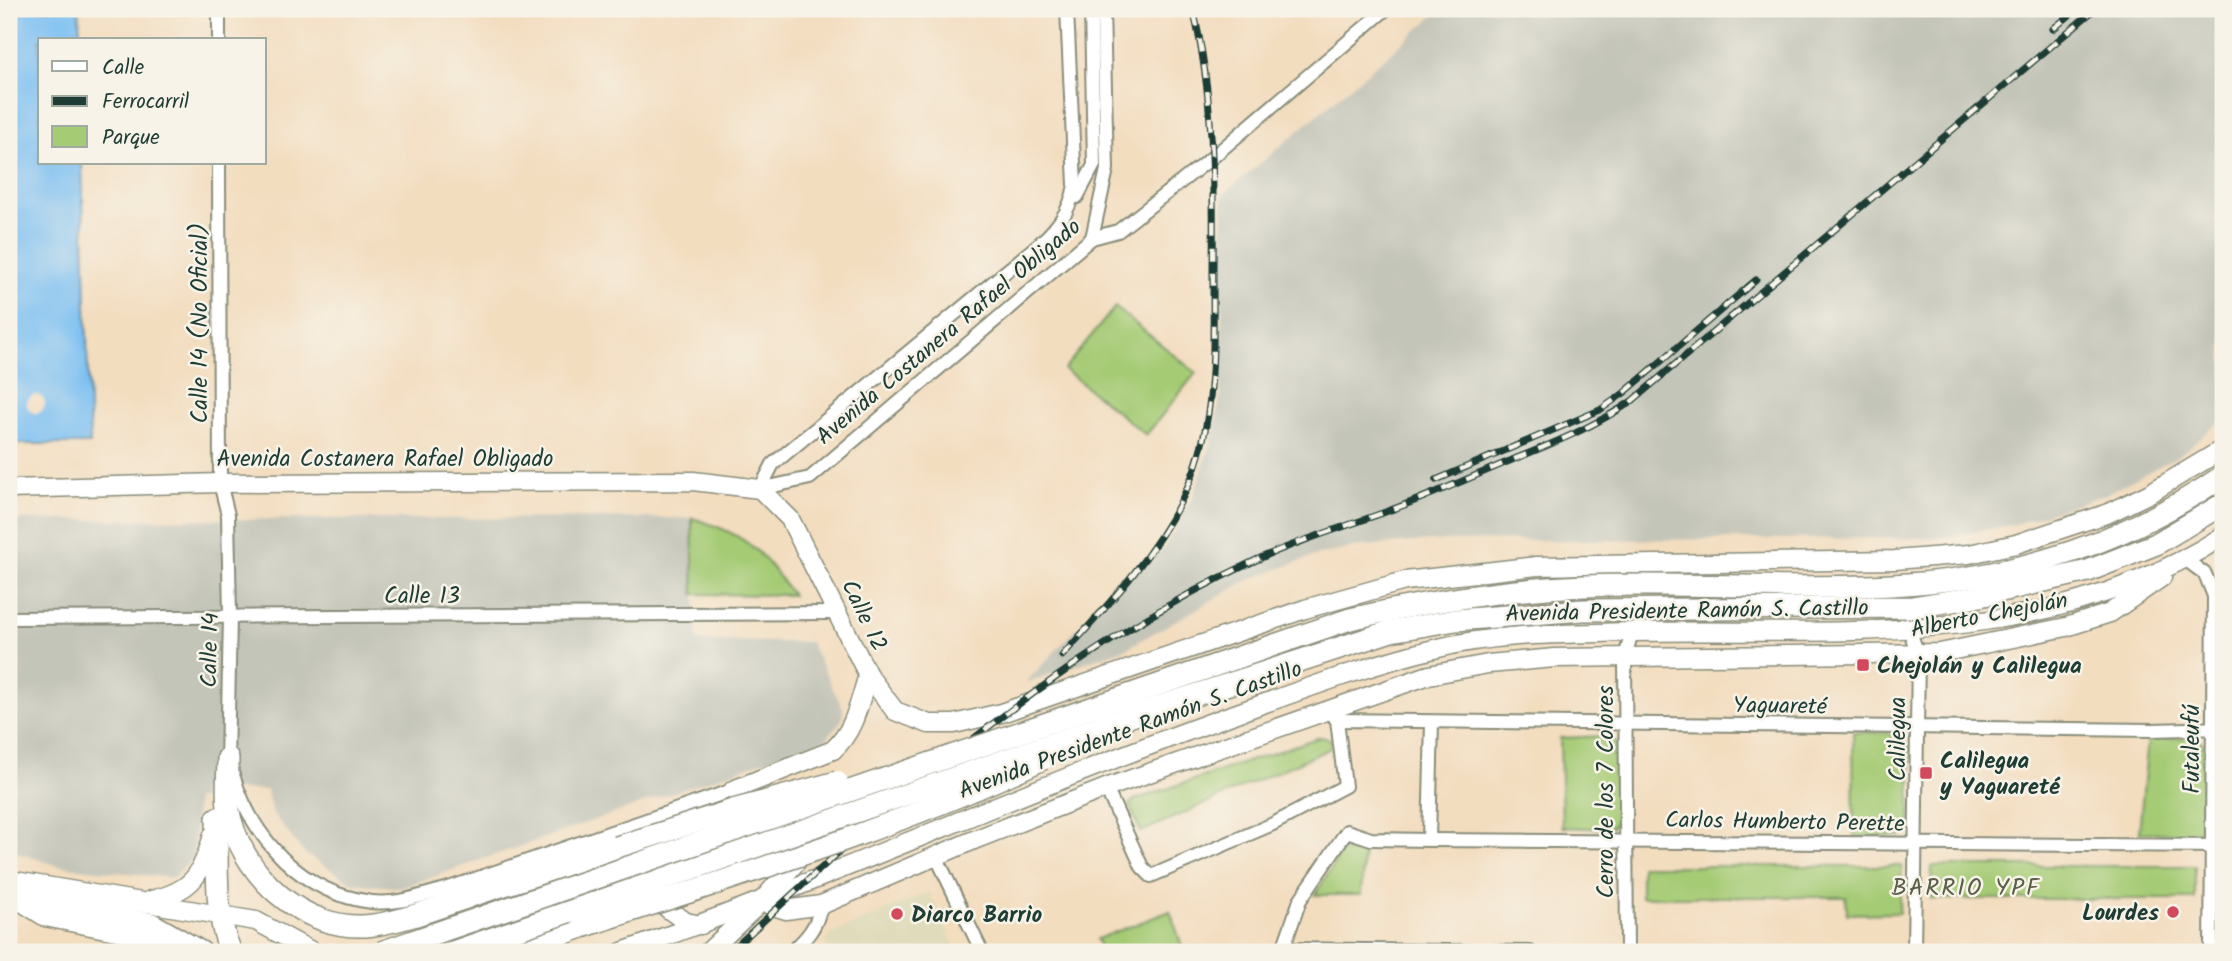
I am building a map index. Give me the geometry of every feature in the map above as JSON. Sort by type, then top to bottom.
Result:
[{"type":"highway","points":[[381,952],[1307,632],[1374,613],[1454,597],[1517,590],[1585,586],[1908,584],[1969,575],[2033,564],[2096,544],[2146,523],[2223,476]]},
{"type":"highway","points":[[453,952],[1140,713],[1391,631],[1456,620],[1583,610],[1913,607],[1971,598],[2101,566],[2156,544],[2223,504]]},
{"type":"highway","points":[[512,952],[906,817],[1000,779],[1140,713]]},
{"type":"highway","points":[[228,758],[228,806],[239,843],[251,867],[284,900],[311,915],[337,923],[372,925],[410,917],[617,847],[820,786],[965,751]]},
{"type":"highway","points":[[218,818],[221,914],[224,937],[231,952]]},
{"type":"highway","points":[[9,887],[45,901],[152,924],[201,952]]},
{"type":"main road","name":"Avenida Presidente Ramón S. Castillo","points":[[954,724],[1001,713],[1305,609],[1405,582],[1537,566],[1895,560],[1969,554],[2016,544],[2109,513],[2150,493],[2223,449]]},
{"type":"main road","name":"Avenida Costanera Rafael Obligado","points":[[9,489],[220,483],[693,481],[760,489]]},
{"type":"main road","name":"Calle 12","points":[[760,489],[790,519],[868,675],[895,710],[929,724],[954,724]]},
{"type":"main road","name":"Avenida Presidente Ramón S. Castillo","points":[[622,952],[761,902],[1096,763],[1392,660],[1478,640],[1632,632],[1910,631],[1995,621],[2070,605],[2117,590],[2185,559],[2223,536]]},
{"type":"main road","name":"Alberto Chejolán","points":[[936,856],[1106,788],[1333,715],[1429,675],[1461,668],[1555,657],[1918,655],[1999,642],[2110,613],[2135,598],[2185,559]]},
{"type":"main road","points":[[733,790],[832,750],[846,738],[853,724],[868,675]]},
{"type":"main road","points":[[1251,708],[1266,696],[1267,684]]},
{"type":"main road","points":[[1029,817],[1096,763]]},
{"type":"main road","points":[[733,790],[761,790]]},
{"type":"main road","points":[[145,902],[178,891],[202,870],[218,818]]},
{"type":"main road","points":[[761,902],[786,910],[821,905],[936,856]]},
{"type":"main road","points":[[708,952],[761,902],[797,861]]},
{"type":"main road","points":[[9,880],[256,921],[313,952]]},
{"type":"main road","points":[[9,894],[45,917],[126,933],[173,952]]},
{"type":"main road","points":[[668,909],[686,922],[701,925]]},
{"type":"street","points":[[219,9],[219,38]]},
{"type":"street","points":[[1062,221],[1075,185],[1067,9]]},
{"type":"street","points":[[1062,221],[1094,165],[1091,9]]},
{"type":"street","points":[[1092,238],[1107,169],[1104,9]]},
{"type":"street","name":"Avenida Costanera Rafael Obligado","points":[[760,489],[810,478],[1092,238],[1118,231],[1129,223],[1214,156],[1386,9]]},
{"type":"street","name":"Calle 14 (No Oficial)","points":[[219,164],[220,483]]},
{"type":"street","name":"Avenida Costanera Rafael Obligado","points":[[760,489],[773,464],[1052,233],[1062,221]]},
{"type":"street","name":"Calle 14","points":[[218,818],[228,758],[230,616],[228,515],[220,483]]},
{"type":"street","name":"Futaleufú","points":[[2185,559],[2204,574],[2214,596],[2218,728],[2217,846],[2211,952]]},
{"type":"street","name":"Calle 13","points":[[9,618],[836,613]]},
{"type":"street","name":"Calilegua","points":[[1904,613],[1918,655],[1914,952]]},
{"type":"street","name":"Cerro de los 7 Colores","points":[[1627,952],[1625,657],[1632,632]]},
{"type":"street","points":[[1106,788],[1142,867],[1152,876],[1273,824],[1345,786],[1333,715]]},
{"type":"street","name":"Yaguareté","points":[[1333,715],[1432,722],[2152,730],[2218,728]]},
{"type":"street","points":[[1429,840],[1432,722]]},
{"type":"street","points":[[228,758],[238,792],[264,838],[277,855],[315,885],[373,902],[403,901],[446,889],[733,790]]},
{"type":"street","name":"Carlos Humberto Perette","points":[[1282,950],[1300,900],[1347,831],[1371,839],[2217,846]]},
{"type":"street","points":[[936,856],[982,952]]},
{"type":"street","points":[[791,952],[813,929],[821,905]]},
{"type":"street","points":[[1282,950],[1530,952]]},
{"type":"shaded area","points":[[1442,9],[2223,9],[2223,419],[2178,456],[2106,494],[2016,524],[1942,538],[1431,541],[1363,546],[1314,556],[1250,579],[1127,648],[1025,683],[1119,584],[1164,548],[1192,499],[1211,444],[1221,394],[1223,195]]},
{"type":"shaded area","points":[[692,518],[697,641],[810,642],[843,709],[842,720],[826,739],[401,888],[353,883],[304,853],[273,814],[266,790],[202,790],[202,799],[196,799],[194,857],[173,878],[59,866],[9,850],[9,520]]},
{"type":"shaded area","points":[[929,892],[957,952],[830,952],[825,941],[834,933]]},
{"type":"green space","points":[[1115,307],[1196,373],[1146,435],[1064,369]]},
{"type":"green space","points":[[692,518],[726,530],[750,545],[792,595],[694,594]]},
{"type":"green space","points":[[1853,732],[1888,733],[1911,748],[1910,827],[1902,836],[1854,837]]},
{"type":"green space","points":[[1607,736],[1616,741],[1616,823],[1610,829],[1562,827],[1560,738]]},
{"type":"green space","points":[[1320,737],[1331,739],[1331,748],[1141,832],[1129,805],[1134,800]]},
{"type":"green space","points":[[2198,737],[2204,745],[2201,829],[2193,834],[2139,833],[2148,739]]},
{"type":"green space","points":[[1364,851],[1361,895],[1315,895],[1341,852]]},
{"type":"green space","points":[[1641,866],[1902,866],[1899,913],[1847,914],[1846,897],[1641,897]]},
{"type":"green space","points":[[1932,866],[2195,866],[2195,899],[1931,899]]},
{"type":"green space","points":[[1170,911],[1184,952],[1102,952],[1097,939]]},
{"type":"water","points":[[9,9],[79,9],[80,38],[38,38],[38,164],[82,164],[90,444],[9,444]]},
{"type":"pier","points":[[36,395],[42,398],[45,404],[42,410],[36,413],[30,410],[27,404],[30,398]]},
{"type":"tunnel","points":[[2056,569],[2150,534],[2223,490]]},
{"type":"tunnel","points":[[1891,595],[1960,588]]},
{"type":"tunnel","points":[[1667,599],[1803,597]]},
{"type":"tunnel","points":[[1423,616],[1518,602],[1590,600]]},
{"type":"tunnel","points":[[1307,644],[1395,621]]},
{"type":"tunnel","points":[[422,952],[543,907]]},
{"type":"railway","points":[[1062,656],[1127,582],[1156,543],[1181,501],[1202,446],[1213,360],[1213,173],[1205,74],[1193,9]]},
{"type":"railway","points":[[2053,29],[2077,9]]},
{"type":"railway","points":[[730,952],[851,842],[976,736],[1109,641],[1179,599],[1269,554],[1419,499],[1543,447],[1588,427],[1632,401],[2095,9]]},
{"type":"railway","points":[[1436,480],[1600,410],[1624,393],[1756,280]]},
{"type":"place","name":"Chejolán y Calilegua","points":[[1863,665]]},
{"type":"place","name":"Calilegua y Yaguareté","points":[[1926,773]]},
{"type":"place","name":"Lourdes","points":[[2173,912]]},
{"type":"place","name":"Diarco Barrio","points":[[897,914]]},
{"type":"district","name":"BARRIO YPF","points":[[1966,887]]}]
